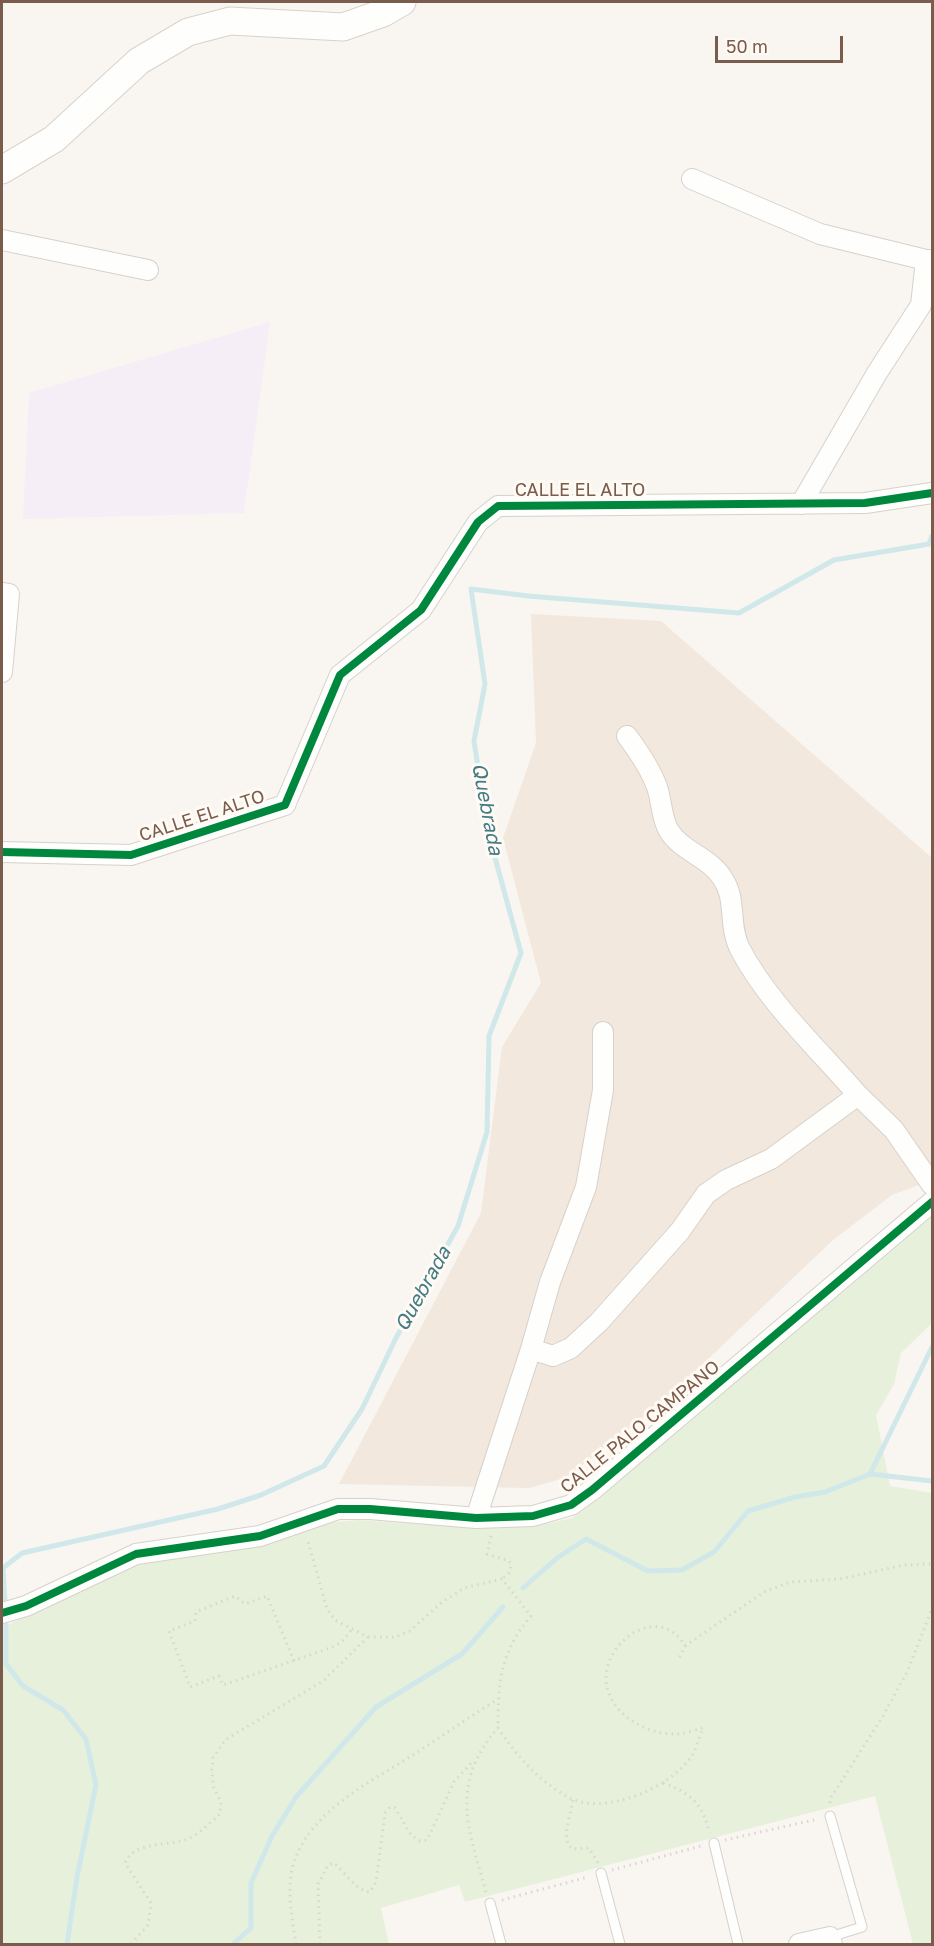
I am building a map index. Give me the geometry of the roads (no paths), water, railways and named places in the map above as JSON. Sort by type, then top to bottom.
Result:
[{"type":"main road","points":[[2,170],[54,140],[139,61],[188,32],[230,21],[343,27],[383,14],[402,2]]},
{"type":"street","points":[[692,179],[820,234],[929,260],[921,305],[877,373],[801,504]]},
{"type":"street","points":[[2,240],[148,270]]},
{"type":"street","name":"CALLE EL ALTO","points":[[2,852],[130,855],[285,804],[340,675],[421,610],[478,522],[498,506],[866,503],[933,493]]},
{"type":"street","points":[[2,593],[9,594],[2,672]]},
{"type":"street","points":[[627,736],[652,774],[668,829],[680,844],[712,865],[723,878],[731,901],[734,932],[746,959],[775,1001],[858,1095],[894,1131],[933,1185]]},
{"type":"street","points":[[476,1518],[531,1349],[550,1282],[586,1187],[603,1090],[603,1032]]},
{"type":"street","points":[[531,1349],[553,1356],[571,1348],[599,1322],[680,1231],[706,1194],[726,1180],[771,1159],[858,1095]]},
{"type":"street","name":"CALLE PALO CAMPANO","points":[[2,1613],[26,1606],[130,1555],[233,1542],[260,1536],[322,1514],[353,1509],[476,1518],[498,1517],[545,1513],[581,1498],[933,1202]]},
{"type":"street","points":[[799,1944],[831,1941]]},
{"type":"lane","points":[[830,1816],[862,1927],[831,1941]]},
{"type":"lane","points":[[714,1843],[738,1944]]},
{"type":"lane","points":[[601,1873],[620,1944]]},
{"type":"lane","points":[[490,1903],[501,1944]]},
{"type":"waterway","name":"Quebrada","points":[[5,1602],[3,1568],[22,1553],[218,1509],[261,1495],[324,1466],[362,1409],[396,1338],[458,1226],[487,1132],[489,1036],[521,953],[488,832],[474,741],[485,684],[471,589],[528,596],[739,613],[834,560],[929,544],[932,536]]},
{"type":"waterway","points":[[870,1474],[932,1347]]},
{"type":"waterway","points":[[523,1588],[557,1558],[586,1539],[648,1571],[682,1570],[714,1552],[748,1511],[795,1497],[825,1492],[870,1474],[932,1481]]},
{"type":"waterway","points":[[233,1944],[251,1928],[251,1883],[272,1836],[296,1797],[376,1707],[462,1654],[503,1607]]},
{"type":"waterway","points":[[6,1620],[6,1664],[23,1686],[63,1710],[86,1739],[96,1785],[77,1877],[67,1944]]}]
